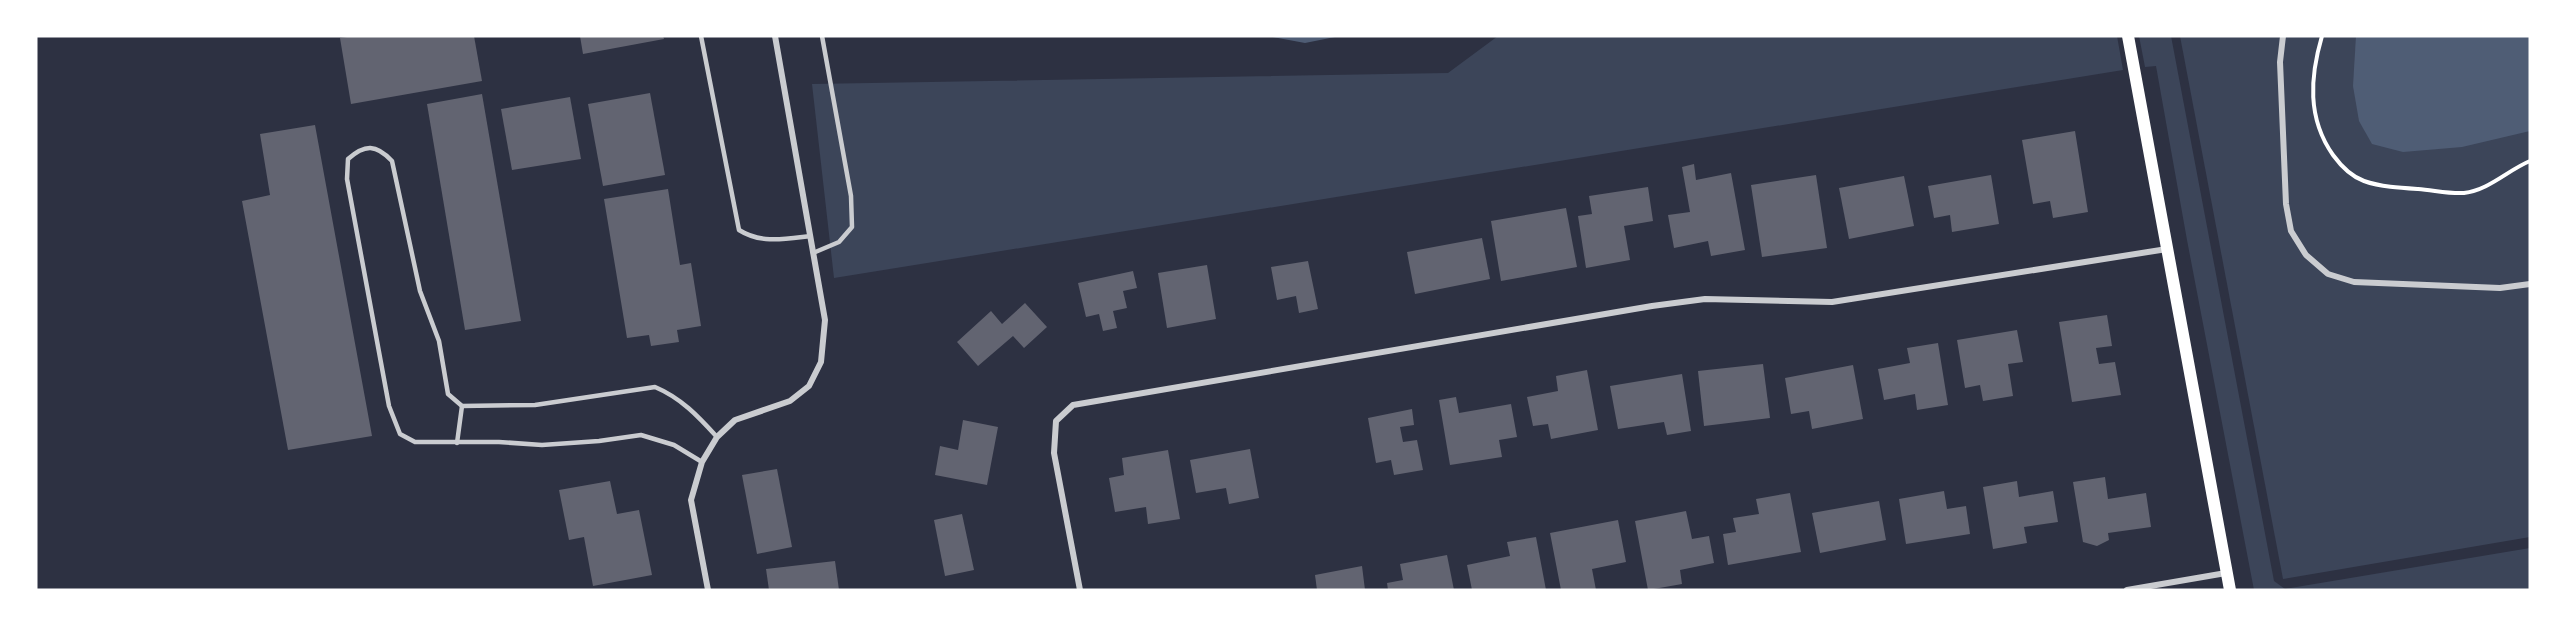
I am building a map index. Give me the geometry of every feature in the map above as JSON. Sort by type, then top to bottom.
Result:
[{"type":"main road","points":[[2128,36],[2230,590]]},
{"type":"street","points":[[708,590],[691,500],[702,462],[717,437],[735,420],[790,401],[809,386],[821,362],[825,320],[775,36]]},
{"type":"street","points":[[2283,36],[2280,62],[2286,204],[2291,231],[2306,255],[2328,274],[2354,282],[2500,288],[2530,284]]},
{"type":"street","points":[[1080,590],[1054,453],[1056,421],[1073,405],[1652,306],[1706,299],[1832,302],[2167,249]]},
{"type":"street","points":[[2127,590],[2227,573]]},
{"type":"lane","points":[[700,36],[739,230],[750,237],[775,241],[810,236]]},
{"type":"lane","points":[[813,253],[839,242],[852,227],[851,196],[822,36]]},
{"type":"lane","points":[[702,462],[674,445],[641,435],[542,445],[499,441],[415,442],[400,434],[389,406],[347,179],[348,159],[359,149],[373,147],[385,153],[392,161],[420,291],[439,340],[448,394],[462,406],[535,405],[655,387],[668,392],[692,410],[717,437]]},
{"type":"lane","points":[[457,443],[462,406]]},
{"type":"path","points":[[2322,36],[2312,84],[2313,107],[2320,132],[2331,152],[2344,169],[2362,181],[2388,187],[2464,193],[2486,186],[2530,161]]},
{"type":"shaded area","points":[[1268,36],[1340,36],[1305,43]]},
{"type":"shaded area","points":[[1498,36],[2117,36],[2123,70],[834,278],[812,84],[1448,73]]},
{"type":"shaded area","points":[[2139,36],[2171,36],[2274,581],[2285,589],[2530,548],[2530,590],[2254,590],[2156,66],[2145,67]]},
{"type":"shaded area","points":[[2180,36],[2530,36],[2530,537],[2283,579]]},
{"type":"shaded area","points":[[2356,36],[2530,36],[2530,131],[2462,147],[2403,152],[2372,144],[2359,121],[2353,86]]},
{"type":"building","points":[[474,36],[482,81],[351,104],[340,38]]},
{"type":"building","points":[[580,36],[663,36],[664,39],[583,54]]},
{"type":"building","points":[[650,93],[665,175],[603,186],[588,104]]},
{"type":"building","points":[[482,94],[521,321],[465,330],[427,104]]},
{"type":"building","points":[[570,97],[581,159],[512,170],[501,109]]},
{"type":"building","points":[[315,125],[372,436],[288,450],[242,201],[270,195],[260,134]]},
{"type":"building","points":[[2075,131],[2088,212],[2053,218],[2050,201],[2033,204],[2022,140]]},
{"type":"building","points":[[1694,164],[1696,180],[1731,173],[1745,250],[1711,256],[1708,241],[1674,248],[1668,215],[1690,212],[1682,167]]},
{"type":"building","points":[[1816,175],[1827,248],[1762,257],[1751,185]]},
{"type":"building","points":[[1991,175],[1999,224],[1952,232],[1950,215],[1934,218],[1928,186]]},
{"type":"building","points":[[1904,176],[1914,226],[1849,239],[1839,188]]},
{"type":"building","points":[[1648,187],[1653,221],[1624,226],[1630,260],[1586,268],[1578,216],[1592,214],[1589,196]]},
{"type":"building","points":[[668,189],[680,265],[691,263],[701,326],[677,330],[679,342],[651,346],[649,335],[627,338],[604,199]]},
{"type":"building","points":[[1566,208],[1577,267],[1501,281],[1491,221]]},
{"type":"building","points":[[1482,238],[1490,279],[1415,294],[1407,252]]},
{"type":"building","points":[[1308,261],[1318,309],[1299,313],[1296,296],[1277,300],[1271,267]]},
{"type":"building","points":[[1207,265],[1216,319],[1167,328],[1158,273]]},
{"type":"building","points":[[1133,271],[1137,288],[1123,291],[1127,308],[1113,311],[1117,328],[1103,331],[1099,314],[1086,317],[1078,283]]},
{"type":"building","points":[[1025,303],[1047,327],[1024,348],[1013,336],[978,366],[957,342],[991,311],[1002,324]]},
{"type":"building","points":[[2107,315],[2112,346],[2096,348],[2099,364],[2115,362],[2121,395],[2072,402],[2059,322]]},
{"type":"building","points":[[2017,330],[2023,362],[2008,364],[2013,396],[1983,401],[1980,385],[1965,388],[1957,340]]},
{"type":"building","points":[[1938,343],[1948,405],[1917,410],[1915,394],[1884,400],[1878,369],[1910,363],[1907,348]]},
{"type":"building","points":[[1763,364],[1770,418],[1704,426],[1698,371]]},
{"type":"building","points":[[1853,365],[1863,419],[1812,429],[1809,411],[1791,414],[1785,378]]},
{"type":"building","points":[[1587,370],[1598,430],[1551,439],[1548,424],[1533,426],[1527,397],[1558,391],[1556,376]]},
{"type":"building","points":[[1682,374],[1691,431],[1667,435],[1664,422],[1618,429],[1610,386]]},
{"type":"building","points":[[1456,397],[1459,413],[1511,404],[1517,437],[1499,440],[1502,457],[1450,465],[1439,400]]},
{"type":"building","points":[[1412,409],[1414,425],[1400,427],[1403,442],[1417,440],[1423,470],[1394,475],[1391,460],[1376,463],[1368,418]]},
{"type":"building","points":[[963,420],[998,427],[987,485],[935,475],[940,446],[958,450]]},
{"type":"building","points":[[1250,449],[1259,498],[1229,504],[1226,488],[1196,493],[1190,460]]},
{"type":"building","points":[[1168,450],[1180,519],[1148,524],[1146,507],[1115,512],[1109,478],[1124,475],[1122,458]]},
{"type":"building","points":[[777,469],[792,547],[757,554],[742,475]]},
{"type":"building","points":[[2105,477],[2108,499],[2146,493],[2151,527],[2108,533],[2109,540],[2097,546],[2083,542],[2073,482]]},
{"type":"building","points":[[610,481],[617,514],[639,510],[652,575],[593,586],[584,537],[569,540],[559,490]]},
{"type":"building","points":[[2017,481],[2019,497],[2053,491],[2058,522],[2024,527],[2027,543],[1993,549],[1983,487]]},
{"type":"building","points":[[1944,491],[1947,509],[1966,506],[1970,534],[1906,544],[1899,499]]},
{"type":"building","points":[[1790,493],[1801,552],[1728,565],[1723,534],[1736,532],[1733,518],[1759,514],[1756,499]]},
{"type":"building","points":[[1879,501],[1886,540],[1820,553],[1812,513]]},
{"type":"building","points":[[1686,511],[1692,539],[1709,536],[1714,563],[1680,570],[1682,584],[1648,590],[1635,521]]},
{"type":"building","points":[[962,514],[974,570],[945,576],[934,520]]},
{"type":"building","points":[[1618,520],[1626,562],[1592,569],[1596,590],[1561,590],[1550,533]]},
{"type":"building","points":[[1536,537],[1546,590],[1472,590],[1467,565],[1510,556],[1507,542]]},
{"type":"building","points":[[1447,555],[1454,590],[1388,590],[1387,583],[1403,580],[1400,564]]},
{"type":"building","points":[[835,561],[839,590],[769,590],[766,569]]},
{"type":"building","points":[[1362,566],[1365,590],[1317,590],[1315,575]]}]
